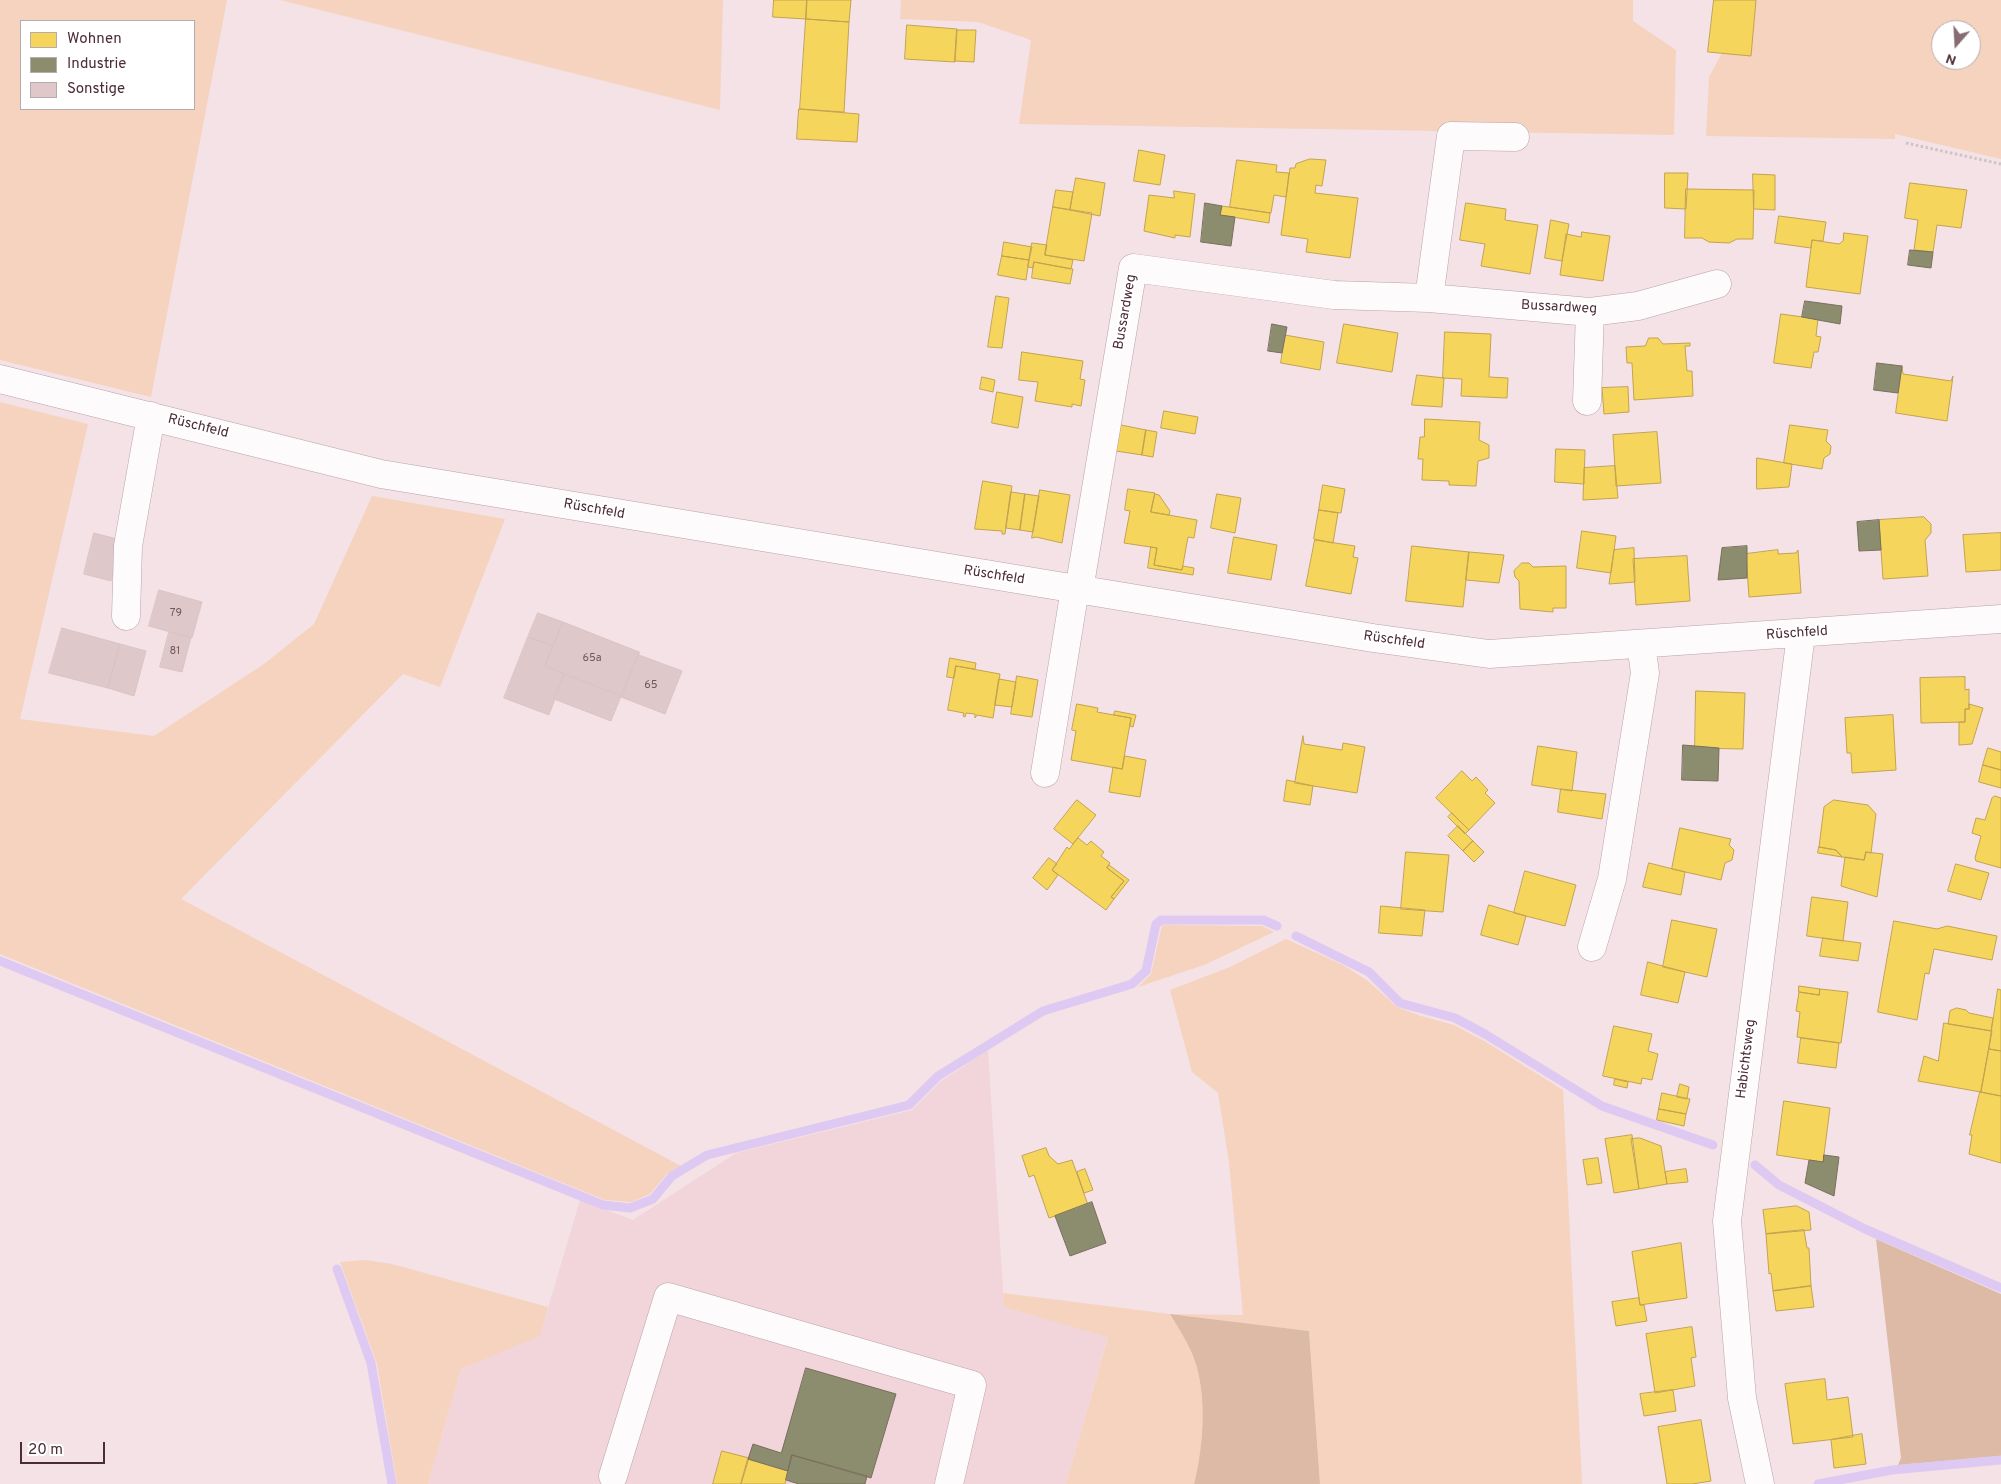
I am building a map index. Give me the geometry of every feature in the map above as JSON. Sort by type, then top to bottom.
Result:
[{"type":"street","points":[[1428,298],[1451,136],[1515,137]]},
{"type":"street","name":"Bussardweg","points":[[1077,589],[1133,268],[1334,295],[1428,298],[1590,312],[1638,306],[1717,284]]},
{"type":"street","points":[[1587,401],[1590,312]]},
{"type":"street","name":"Rüschfeld","points":[[0,379],[381,474],[1364,636],[1489,654],[2001,619]]},
{"type":"street","points":[[126,616],[128,546],[151,416]]},
{"type":"street","points":[[1045,773],[1077,589]]},
{"type":"street","name":"Habichtsweg","points":[[1760,1484],[1742,1398],[1726,1221],[1801,634]]},
{"type":"street","points":[[1592,947],[1616,860],[1645,673],[1641,644]]},
{"type":"street","points":[[613,1476],[668,1297],[972,1385],[949,1484]]},
{"type":"path","points":[[1906,143],[2001,164]]},
{"type":"shaded area","points":[[0,0],[227,0],[151,397],[0,360]]},
{"type":"shaded area","points":[[280,0],[723,0],[720,110]]},
{"type":"shaded area","points":[[901,0],[1633,0],[1633,21],[1676,50],[1674,135],[1019,124],[1031,40],[978,22],[900,19]]},
{"type":"shaded area","points":[[1756,0],[2001,0],[2001,159],[1895,134],[1895,139],[1706,136],[1709,77],[1722,53],[1751,55]]},
{"type":"shaded area","points":[[0,402],[88,424],[20,719],[154,736],[264,664],[314,624],[372,496],[505,519],[440,687],[403,674],[181,899],[681,1166],[667,1174],[650,1194],[631,1202],[605,1200],[0,954]]},
{"type":"shaded area","points":[[1162,925],[1262,926],[1274,932],[1204,965],[1138,987],[1151,974]]},
{"type":"shaded area","points":[[1286,939],[1343,965],[1368,981],[1397,1007],[1454,1025],[1486,1042],[1563,1090],[1582,1484],[1320,1484],[1309,1331],[1170,1314],[1243,1315],[1229,1162],[1218,1093],[1192,1072],[1170,990],[1230,967]]},
{"type":"shaded area","points":[[988,1050],[1004,1307],[1108,1336],[1066,1484],[428,1484],[461,1369],[540,1335],[580,1200],[633,1220],[736,1153],[912,1110],[941,1081]]},
{"type":"shaded area","points":[[1876,1239],[2001,1294],[2001,1456],[1898,1465],[1901,1458]]},
{"type":"shaded area","points":[[365,1260],[392,1264],[548,1307],[540,1336],[461,1369],[428,1484],[397,1484],[377,1364],[340,1262]]},
{"type":"shaded area","points":[[1003,1293],[1170,1314],[1191,1351],[1200,1382],[1203,1417],[1202,1435],[1194,1484],[1066,1484],[1108,1337],[1004,1307]]},
{"type":"shaded area","points":[[1170,1314],[1309,1331],[1320,1484],[1194,1484],[1202,1435],[1203,1417],[1200,1382],[1191,1351]]},
{"type":"building: Wohnen","points":[[774,0],[807,0],[806,19],[773,17]]},
{"type":"building: Wohnen","points":[[807,0],[851,0],[849,22],[806,19]]},
{"type":"building: Wohnen","points":[[1714,0],[1756,0],[1751,56],[1708,52]]},
{"type":"building: Wohnen","points":[[806,19],[849,22],[844,112],[800,109]]},
{"type":"building: Wohnen","points":[[907,25],[957,29],[955,62],[905,59]]},
{"type":"building: Wohnen","points":[[957,30],[976,30],[974,62],[955,61]]},
{"type":"building: Wohnen","points":[[799,109],[859,114],[857,142],[797,139]]},
{"type":"building: Wohnen","points":[[1139,150],[1165,155],[1160,185],[1134,181]]},
{"type":"building: Wohnen","points":[[1310,159],[1326,160],[1322,186],[1316,185],[1315,193],[1358,198],[1350,258],[1306,252],[1308,239],[1281,235],[1290,168],[1295,168],[1296,164]]},
{"type":"building: Wohnen","points":[[1237,160],[1277,165],[1276,172],[1289,173],[1286,197],[1274,195],[1271,213],[1230,207]]},
{"type":"building: Wohnen","points":[[1665,173],[1688,173],[1686,209],[1665,208]]},
{"type":"building: Wohnen","points":[[1753,174],[1775,175],[1775,210],[1754,209]]},
{"type":"building: Wohnen","points":[[1076,178],[1105,183],[1100,216],[1070,210]]},
{"type":"building: Wohnen","points":[[1910,183],[1967,190],[1961,228],[1937,225],[1933,252],[1914,250],[1918,220],[1905,218]]},
{"type":"building: Wohnen","points":[[1686,189],[1754,190],[1753,239],[1737,239],[1729,243],[1709,242],[1702,238],[1685,238]]},
{"type":"building: Wohnen","points":[[1056,190],[1073,192],[1070,210],[1053,207]]},
{"type":"building: Wohnen","points":[[1174,191],[1195,194],[1190,237],[1175,235],[1175,238],[1144,231],[1149,195],[1174,198]]},
{"type":"building: Wohnen","points":[[1466,203],[1506,209],[1505,220],[1538,225],[1530,274],[1481,266],[1485,244],[1460,240]]},
{"type":"building: Wohnen","points":[[1222,206],[1270,213],[1269,223],[1220,215]]},
{"type":"building: Wohnen","points":[[1053,207],[1092,213],[1084,261],[1045,255]]},
{"type":"building: Wohnen","points":[[1779,216],[1826,222],[1823,241],[1812,240],[1811,248],[1775,243]]},
{"type":"building: Wohnen","points":[[1551,220],[1569,224],[1562,261],[1545,258]]},
{"type":"building: Wohnen","points":[[1582,232],[1610,236],[1603,281],[1560,275],[1566,234],[1581,237]]},
{"type":"building: Wohnen","points":[[1844,233],[1868,236],[1860,294],[1806,287],[1812,240],[1839,244],[1843,241]]},
{"type":"building: Wohnen","points":[[1004,242],[1032,247],[1029,260],[1002,256]]},
{"type":"building: Wohnen","points":[[1032,243],[1047,245],[1045,255],[1073,260],[1071,269],[1034,262],[1033,268],[1028,267]]},
{"type":"building: Wohnen","points":[[1002,256],[1029,260],[1026,280],[998,275]]},
{"type":"building: Wohnen","points":[[1034,262],[1073,269],[1070,284],[1032,278]]},
{"type":"building: Wohnen","points":[[996,296],[1009,298],[1002,348],[988,347]]},
{"type":"building: Wohnen","points":[[1781,314],[1818,319],[1816,336],[1821,337],[1818,352],[1814,352],[1811,368],[1774,363]]},
{"type":"building: Wohnen","points":[[1344,324],[1398,333],[1392,372],[1337,363]]},
{"type":"building: Wohnen","points":[[1445,332],[1491,334],[1489,377],[1508,378],[1507,398],[1461,396],[1462,379],[1443,378]]},
{"type":"building: Wohnen","points":[[1285,335],[1324,342],[1320,370],[1281,363]]},
{"type":"building: Wohnen","points":[[1649,338],[1658,338],[1663,344],[1690,343],[1690,346],[1685,346],[1687,371],[1692,371],[1693,396],[1634,400],[1632,363],[1627,363],[1626,347],[1645,346]]},
{"type":"building: Wohnen","points":[[1022,352],[1083,361],[1080,379],[1085,380],[1081,406],[1072,404],[1072,407],[1035,401],[1038,382],[1019,380]]},
{"type":"building: Wohnen","points":[[1902,366],[1903,374],[1951,381],[1953,376],[1947,421],[1896,413]]},
{"type":"building: Wohnen","points":[[1417,375],[1444,378],[1442,407],[1412,405]]},
{"type":"building: Wohnen","points":[[982,377],[995,380],[993,392],[980,389]]},
{"type":"building: Wohnen","points":[[1628,387],[1629,412],[1604,414],[1602,388]]},
{"type":"building: Wohnen","points":[[997,392],[1023,397],[1018,428],[992,423]]},
{"type":"building: Wohnen","points":[[1164,411],[1198,417],[1195,434],[1161,428]]},
{"type":"building: Wohnen","points":[[1425,419],[1480,422],[1479,440],[1489,445],[1489,458],[1478,461],[1476,486],[1449,485],[1449,481],[1422,480],[1423,459],[1418,459],[1420,437],[1424,437]]},
{"type":"building: Wohnen","points":[[1121,425],[1146,430],[1142,455],[1116,451]]},
{"type":"building: Wohnen","points":[[1790,425],[1828,430],[1826,441],[1831,446],[1830,454],[1824,458],[1822,469],[1784,463]]},
{"type":"building: Wohnen","points":[[1146,430],[1157,432],[1153,457],[1142,455]]},
{"type":"building: Wohnen","points":[[1657,432],[1661,483],[1616,486],[1613,435]]},
{"type":"building: Wohnen","points":[[1556,449],[1585,450],[1584,484],[1555,482]]},
{"type":"building: Wohnen","points":[[1757,458],[1792,464],[1789,487],[1757,489]]},
{"type":"building: Wohnen","points":[[1615,466],[1618,498],[1583,500],[1584,468]]},
{"type":"building: Wohnen","points":[[983,481],[1012,486],[1005,534],[1002,534],[1002,531],[975,529]]},
{"type":"building: Wohnen","points":[[1323,485],[1345,489],[1341,513],[1319,510]]},
{"type":"building: Wohnen","points":[[1128,489],[1155,493],[1151,512],[1197,520],[1194,538],[1188,537],[1182,570],[1154,565],[1157,548],[1124,543],[1130,511],[1125,510]]},
{"type":"building: Wohnen","points":[[1040,490],[1070,495],[1062,543],[1036,537],[1032,538]]},
{"type":"building: Wohnen","points":[[1011,492],[1025,494],[1020,530],[1006,528]]},
{"type":"building: Wohnen","points":[[1025,494],[1039,496],[1033,532],[1020,530]]},
{"type":"building: Wohnen","points":[[1155,494],[1159,495],[1170,511],[1169,515],[1151,512]]},
{"type":"building: Wohnen","points":[[1217,494],[1241,498],[1235,533],[1211,528]]},
{"type":"building: Wohnen","points":[[1319,510],[1338,513],[1333,543],[1314,539]]},
{"type":"building: Wohnen","points":[[1924,517],[1931,524],[1931,533],[1925,540],[1928,576],[1883,579],[1879,520]]},
{"type":"building: Wohnen","points":[[1582,531],[1616,536],[1611,573],[1577,568]]},
{"type":"building: Wohnen","points":[[2001,533],[2001,570],[1966,572],[1963,535]]},
{"type":"building: Wohnen","points":[[1234,537],[1277,545],[1271,580],[1228,573]]},
{"type":"building: Wohnen","points":[[1315,540],[1355,546],[1353,557],[1358,558],[1351,594],[1306,586]]},
{"type":"building: Wohnen","points":[[1412,546],[1469,552],[1463,607],[1406,601]]},
{"type":"building: Wohnen","points":[[1151,547],[1157,548],[1154,565],[1182,570],[1183,566],[1194,568],[1193,575],[1148,568]]},
{"type":"building: Wohnen","points":[[1634,548],[1635,582],[1609,584],[1614,550]]},
{"type":"building: Wohnen","points":[[1778,550],[1778,554],[1796,553],[1798,550],[1801,593],[1749,597],[1746,554]]},
{"type":"building: Wohnen","points":[[1469,552],[1504,555],[1499,583],[1466,580]]},
{"type":"building: Wohnen","points":[[1687,556],[1690,601],[1636,605],[1633,559]]},
{"type":"building: Wohnen","points":[[1522,563],[1529,563],[1533,567],[1566,566],[1566,608],[1553,608],[1553,612],[1520,609],[1519,581],[1515,577],[1514,571]]},
{"type":"building: Wohnen","points":[[950,658],[976,663],[975,669],[956,666],[954,678],[947,677]]},
{"type":"building: Wohnen","points":[[956,666],[1000,674],[993,718],[977,715],[975,718],[975,714],[966,713],[965,717],[963,716],[964,713],[948,710]]},
{"type":"building: Wohnen","points":[[1017,676],[1038,680],[1032,717],[1011,714]]},
{"type":"building: Wohnen","points":[[1965,677],[1965,690],[1969,689],[1969,709],[1965,709],[1965,722],[1921,723],[1920,678]]},
{"type":"building: Wohnen","points":[[999,679],[1016,682],[1012,707],[995,705]]},
{"type":"building: Wohnen","points":[[1696,691],[1745,693],[1743,749],[1695,748]]},
{"type":"building: Wohnen","points":[[1077,704],[1098,708],[1097,712],[1131,718],[1122,769],[1071,760],[1076,731],[1072,730]]},
{"type":"building: Wohnen","points":[[1969,704],[1983,708],[1972,744],[1959,745],[1959,722],[1965,722],[1965,709],[1969,709]]},
{"type":"building: Wohnen","points":[[1115,711],[1136,715],[1133,727],[1130,726],[1131,718],[1114,715]]},
{"type":"building: Wohnen","points":[[1893,715],[1896,770],[1852,773],[1851,753],[1847,753],[1845,718]]},
{"type":"building: Wohnen","points":[[1303,736],[1304,744],[1342,750],[1343,743],[1365,747],[1357,793],[1295,783]]},
{"type":"building: Wohnen","points":[[1538,746],[1577,752],[1572,791],[1532,785]]},
{"type":"building: Wohnen","points":[[1988,748],[2001,752],[2001,770],[1983,765]]},
{"type":"building: Wohnen","points":[[1125,756],[1146,760],[1140,797],[1109,792],[1113,767],[1122,769]]},
{"type":"building: Wohnen","points":[[1983,765],[2001,770],[2001,788],[1979,782]]},
{"type":"building: Wohnen","points":[[1462,771],[1472,781],[1476,777],[1488,790],[1485,793],[1495,803],[1469,830],[1436,798]]},
{"type":"building: Wohnen","points":[[1287,780],[1313,786],[1310,805],[1284,801]]},
{"type":"building: Wohnen","points":[[1561,789],[1606,794],[1602,819],[1558,812]]},
{"type":"building: Wohnen","points":[[1995,796],[2001,798],[2001,868],[1976,861],[1975,858],[1981,836],[1972,833],[1976,818],[1985,820],[1992,798]]},
{"type":"building: Wohnen","points":[[1077,800],[1096,815],[1073,844],[1054,829]]},
{"type":"building: Wohnen","points":[[1834,800],[1868,805],[1876,814],[1871,853],[1866,852],[1864,860],[1842,857],[1836,850],[1819,847],[1824,807]]},
{"type":"building: Wohnen","points":[[1452,813],[1469,830],[1465,834],[1448,817]]},
{"type":"building: Wohnen","points":[[1458,826],[1473,841],[1463,851],[1448,836]]},
{"type":"building: Wohnen","points":[[1680,828],[1731,839],[1729,845],[1734,850],[1732,860],[1725,863],[1721,880],[1672,869]]},
{"type":"building: Wohnen","points":[[1078,838],[1087,845],[1091,841],[1104,852],[1101,856],[1110,863],[1107,868],[1124,881],[1111,897],[1114,899],[1106,910],[1052,870],[1067,847],[1069,849]]},
{"type":"building: Wohnen","points":[[1473,841],[1484,852],[1474,862],[1463,851]]},
{"type":"building: Wohnen","points":[[1819,847],[1836,850],[1842,857],[1818,853]]},
{"type":"building: Wohnen","points":[[1406,852],[1449,855],[1443,912],[1401,909]]},
{"type":"building: Wohnen","points":[[1866,852],[1883,854],[1877,897],[1841,886],[1845,857],[1864,860]]},
{"type":"building: Wohnen","points":[[1049,858],[1057,864],[1052,870],[1058,875],[1047,890],[1033,878]]},
{"type":"building: Wohnen","points":[[1649,863],[1685,872],[1681,895],[1643,887]]},
{"type":"building: Wohnen","points":[[1956,864],[1989,873],[1981,900],[1948,891]]},
{"type":"building: Wohnen","points":[[1109,865],[1129,880],[1114,899],[1111,897],[1124,881],[1107,868]]},
{"type":"building: Wohnen","points":[[1525,871],[1576,885],[1565,926],[1514,913]]},
{"type":"building: Wohnen","points":[[1812,897],[1848,902],[1843,941],[1807,936]]},
{"type":"building: Wohnen","points":[[1489,905],[1526,916],[1518,945],[1481,935]]},
{"type":"building: Wohnen","points":[[1381,906],[1425,910],[1422,936],[1379,933]]},
{"type":"building: Wohnen","points":[[1672,920],[1717,929],[1707,977],[1663,967]]},
{"type":"building: Wohnen","points":[[1894,921],[1937,929],[1947,926],[1997,936],[1992,960],[1934,949],[1929,974],[1925,973],[1917,1020],[1878,1012]]},
{"type":"building: Wohnen","points":[[1823,938],[1861,943],[1858,961],[1820,956]]},
{"type":"building: Wohnen","points":[[1648,962],[1685,972],[1678,1003],[1641,995]]},
{"type":"building: Wohnen","points":[[1799,986],[1820,989],[1819,995],[1799,992]]},
{"type":"building: Wohnen","points":[[1820,989],[1848,992],[1841,1043],[1797,1037],[1800,1012],[1796,1011],[1799,992],[1819,995]]},
{"type":"building: Wohnen","points":[[1998,989],[2001,990],[2001,1051],[1989,1049]]},
{"type":"building: Wohnen","points":[[1957,1008],[1966,1010],[1969,1013],[1993,1018],[1991,1031],[1948,1024],[1950,1011]]},
{"type":"building: Wohnen","points":[[1944,1023],[1992,1031],[1981,1092],[1918,1081],[1924,1056],[1938,1061]]},
{"type":"building: Wohnen","points":[[1614,1026],[1652,1034],[1648,1051],[1658,1054],[1652,1080],[1642,1078],[1641,1084],[1603,1076]]},
{"type":"building: Wohnen","points":[[1801,1038],[1839,1043],[1836,1068],[1798,1063]]},
{"type":"building: Wohnen","points":[[1989,1049],[2001,1051],[2001,1096],[1981,1092]]},
{"type":"building: Wohnen","points":[[1615,1079],[1628,1082],[1627,1088],[1614,1085]]},
{"type":"building: Wohnen","points":[[1680,1084],[1689,1087],[1687,1099],[1677,1097]]},
{"type":"building: Wohnen","points":[[1980,1092],[2001,1096],[2001,1163],[1969,1154],[1972,1135],[1970,1135]]},
{"type":"building: Wohnen","points":[[1662,1093],[1690,1099],[1686,1114],[1659,1109]]},
{"type":"building: Wohnen","points":[[1784,1101],[1830,1108],[1823,1162],[1777,1155]]},
{"type":"building: Wohnen","points":[[1659,1109],[1686,1114],[1684,1126],[1657,1120]]},
{"type":"building: Wohnen","points":[[1632,1135],[1639,1189],[1614,1193],[1605,1139]]},
{"type":"building: Wohnen","points":[[1640,1138],[1661,1146],[1667,1184],[1639,1189],[1631,1139]]},
{"type":"building: Wohnen","points":[[1046,1148],[1049,1156],[1058,1164],[1072,1160],[1088,1205],[1049,1218],[1034,1175],[1029,1177],[1022,1156]]},
{"type":"building: Wohnen","points":[[1598,1158],[1602,1183],[1587,1185],[1583,1160]]},
{"type":"building: Wohnen","points":[[1085,1169],[1093,1190],[1084,1193],[1077,1172]]},
{"type":"building: Wohnen","points":[[1686,1169],[1688,1182],[1667,1184],[1665,1172]]},
{"type":"building: Wohnen","points":[[1797,1206],[1809,1212],[1811,1230],[1766,1234],[1763,1210]]},
{"type":"building: Wohnen","points":[[1804,1230],[1807,1248],[1809,1248],[1811,1286],[1773,1291],[1771,1273],[1769,1274],[1766,1234]]},
{"type":"building: Wohnen","points":[[1681,1243],[1687,1298],[1640,1305],[1632,1252]]},
{"type":"building: Wohnen","points":[[1811,1286],[1814,1307],[1776,1311],[1773,1291]]},
{"type":"building: Wohnen","points":[[1639,1298],[1640,1305],[1644,1305],[1647,1321],[1616,1326],[1612,1302]]},
{"type":"building: Wohnen","points":[[1692,1327],[1696,1357],[1691,1358],[1695,1386],[1655,1393],[1646,1334]]},
{"type":"building: Wohnen","points":[[1825,1379],[1827,1400],[1848,1397],[1853,1437],[1793,1444],[1785,1384]]},
{"type":"building: Wohnen","points":[[1673,1390],[1676,1411],[1644,1416],[1640,1394]]},
{"type":"building: Wohnen","points":[[1701,1420],[1711,1481],[1692,1484],[1667,1484],[1658,1427]]},
{"type":"building: Wohnen","points":[[1862,1434],[1866,1464],[1834,1468],[1831,1440]]},
{"type":"building: Wohnen","points":[[722,1451],[749,1458],[741,1484],[713,1484]]},
{"type":"building: Wohnen","points":[[748,1459],[788,1471],[785,1484],[741,1484]]},
{"type":"building: Industrie","points":[[1205,203],[1222,206],[1220,215],[1235,217],[1231,246],[1201,242]]},
{"type":"building: Industrie","points":[[1910,250],[1933,252],[1931,268],[1908,265]]},
{"type":"building: Industrie","points":[[1805,301],[1842,306],[1840,324],[1802,317]]},
{"type":"building: Industrie","points":[[1272,324],[1287,327],[1282,353],[1268,351]]},
{"type":"building: Industrie","points":[[1877,363],[1902,366],[1898,393],[1874,390]]},
{"type":"building: Industrie","points":[[1879,520],[1881,550],[1859,551],[1857,522]]},
{"type":"building: Industrie","points":[[1747,546],[1747,578],[1718,580],[1722,548]]},
{"type":"building: Industrie","points":[[1683,745],[1719,748],[1718,781],[1682,780]]},
{"type":"building: Industrie","points":[[1824,1155],[1839,1157],[1834,1196],[1805,1183],[1809,1160],[1823,1162]]},
{"type":"building: Industrie","points":[[1092,1202],[1106,1243],[1070,1256],[1055,1216]]},
{"type":"building: Industrie","points":[[806,1368],[896,1394],[871,1478],[792,1455],[788,1471],[748,1459],[753,1444],[781,1453]]},
{"type":"building: Industrie","points":[[792,1455],[867,1476],[865,1484],[799,1484],[786,1480]]},
{"type":"building: Sonstige","points":[[94,533],[121,540],[111,581],[84,574]]},
{"type":"building: Sonstige","points":[[159,590],[202,602],[192,638],[149,626]]},
{"type":"building: Sonstige","points":[[538,613],[563,622],[553,646],[528,637]]},
{"type":"building: Sonstige","points":[[563,622],[639,652],[622,696],[545,666]]},
{"type":"building: Sonstige","points":[[62,628],[120,644],[108,688],[49,673]]},
{"type":"building: Sonstige","points":[[169,632],[191,637],[182,672],[160,667]]},
{"type":"building: Sonstige","points":[[528,637],[553,646],[545,666],[564,674],[549,715],[504,698]]},
{"type":"building: Sonstige","points":[[120,644],[146,651],[134,696],[108,688]]},
{"type":"building: Sonstige","points":[[639,652],[639,655],[682,671],[665,714],[621,697]]},
{"type":"building: Sonstige","points":[[564,674],[621,696],[611,721],[554,699]]},
{"type":"waterway","points":[[0,961],[603,1205],[630,1208],[653,1199],[672,1176],[707,1155],[909,1105],[938,1076],[1043,1011],[1132,984],[1146,971],[1156,924],[1161,920],[1263,920],[1277,926]]},
{"type":"waterway","points":[[1296,936],[1369,972],[1400,1003],[1455,1018],[1485,1034],[1602,1106],[1713,1145]]},
{"type":"waterway","points":[[1755,1165],[1779,1185],[1865,1229],[2001,1288]]},
{"type":"waterway","points":[[337,1269],[371,1363],[392,1484]]},
{"type":"waterway","points":[[1818,1484],[1892,1470],[2001,1460]]}]
